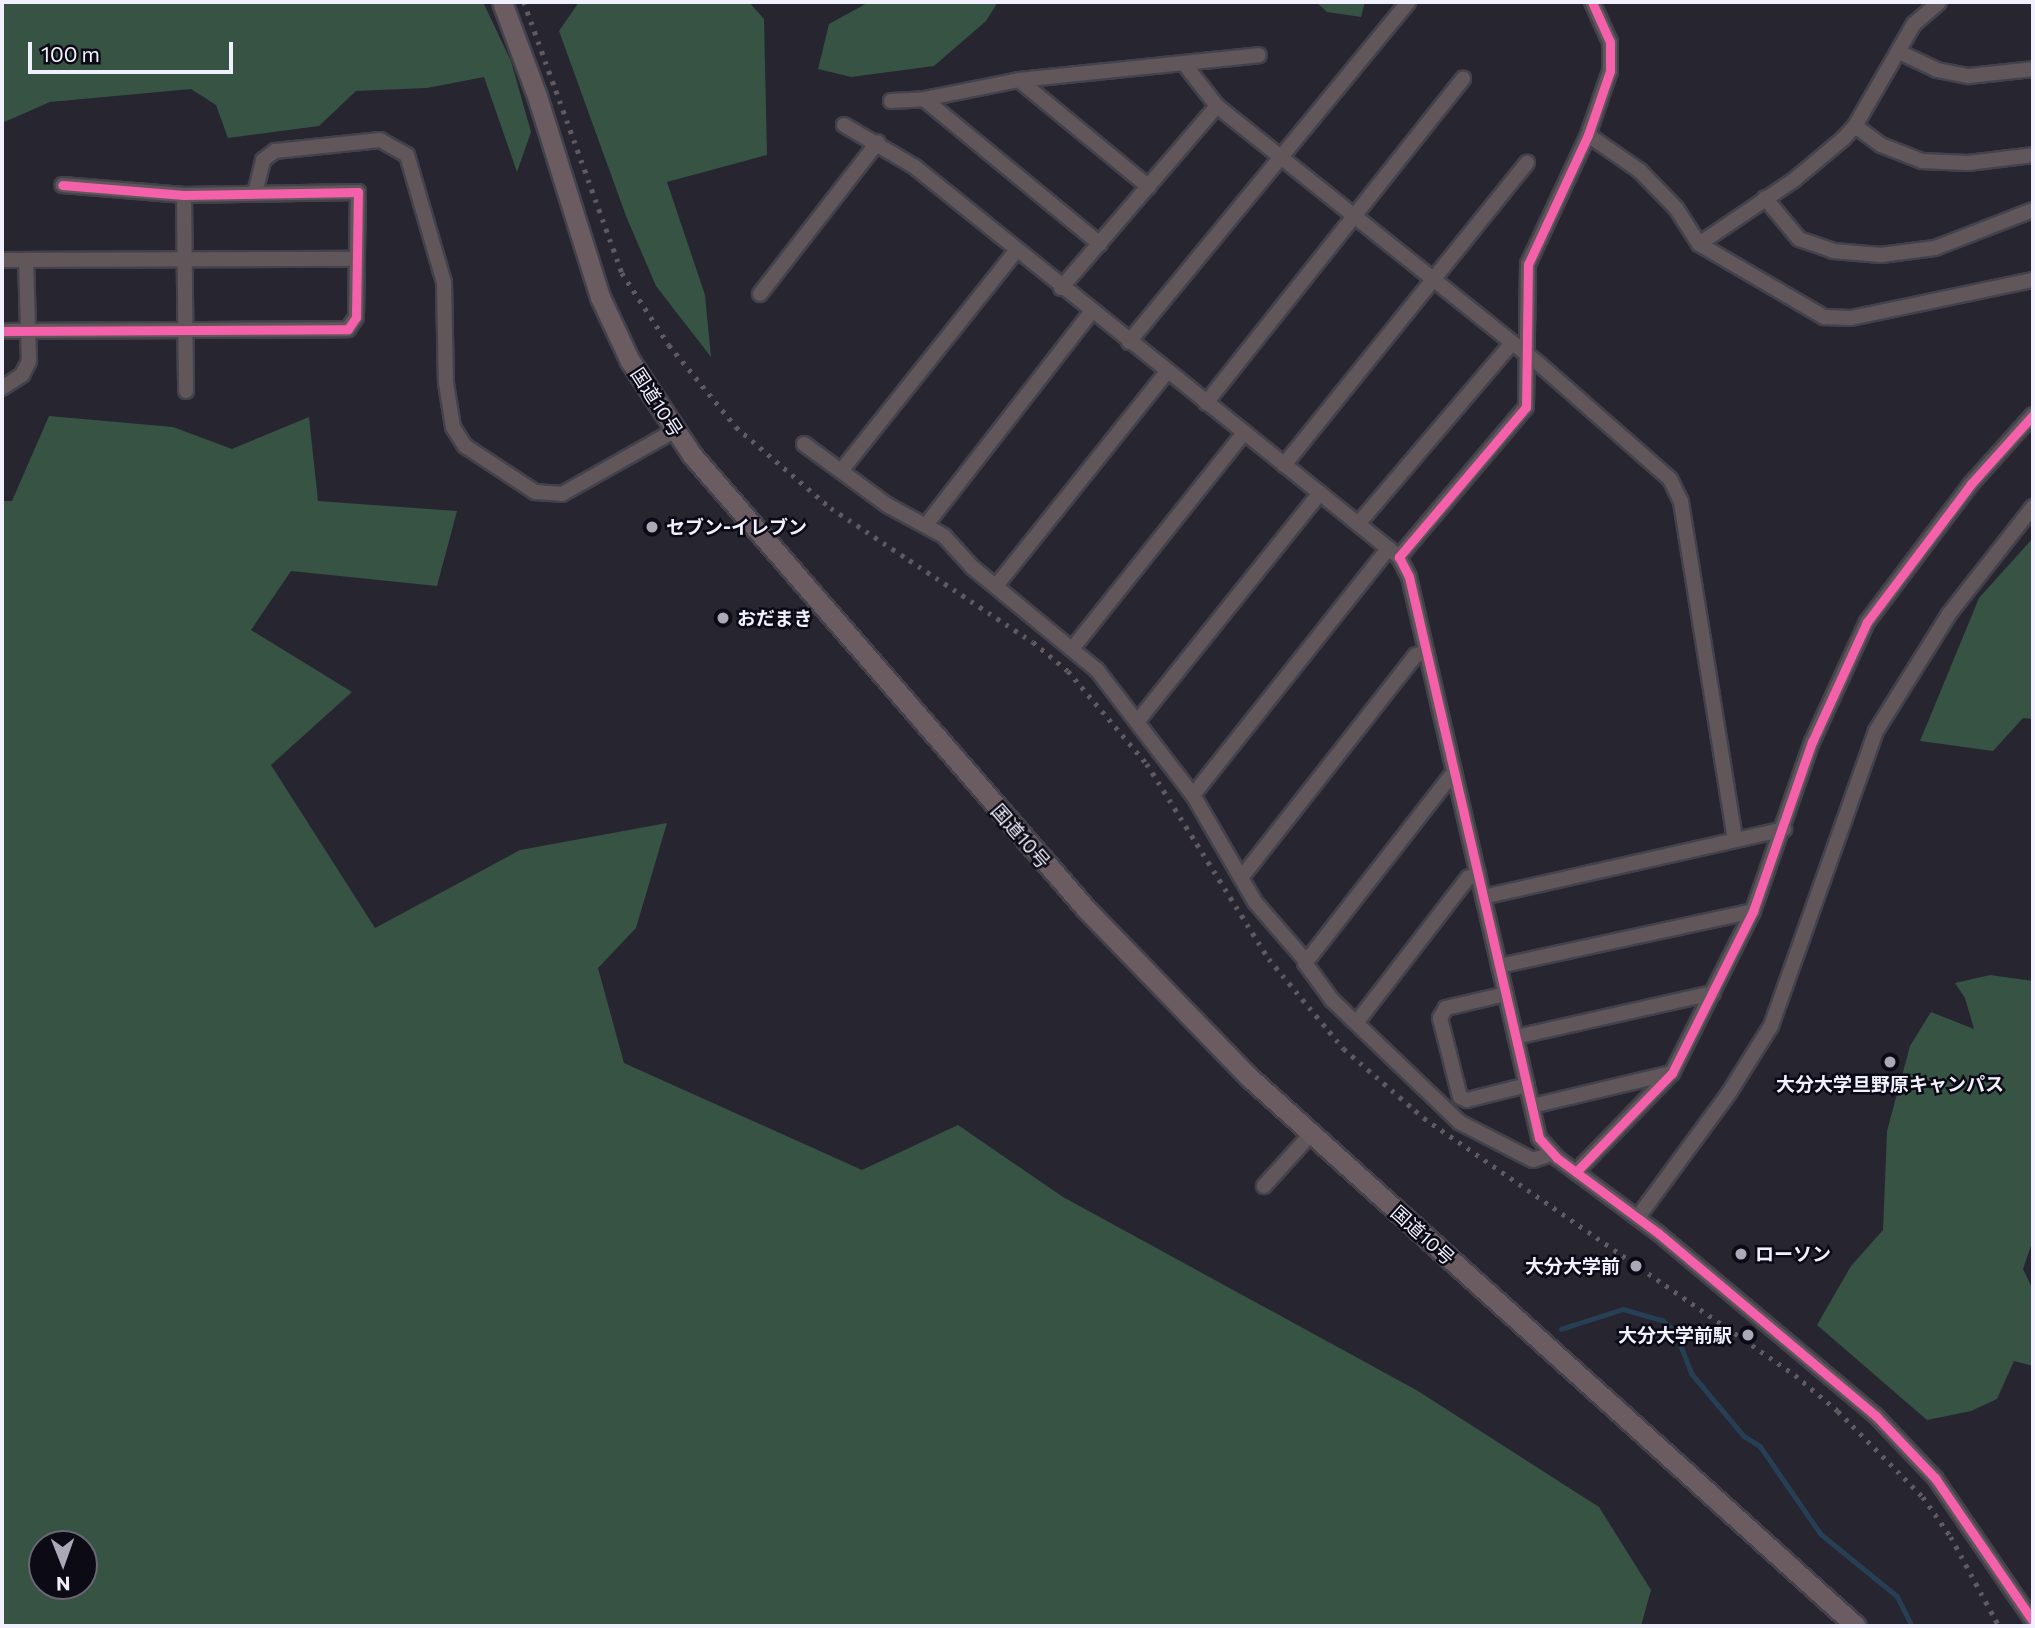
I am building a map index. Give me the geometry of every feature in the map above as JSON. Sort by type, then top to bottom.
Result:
[{"type":"highway","name":"国道10号","points":[[507,3],[600,297],[630,361],[674,432],[1087,910],[1311,1134],[1856,1626]]},
{"type":"highway","name":"国道10号","points":[[1744,1524],[1843,1626]]},
{"type":"street","points":[[1129,342],[1408,2]]},
{"type":"street","points":[[1193,795],[1394,553],[1523,414],[1528,356],[1528,264],[1588,135],[1608,85],[1612,58],[1605,26],[1592,2]]},
{"type":"street","points":[[1699,244],[1819,160],[1855,126],[1914,24],[1939,2]]},
{"type":"street","points":[[1899,52],[1961,75],[2033,69]]},
{"type":"street","points":[[891,101],[925,99],[1019,80],[1185,65],[1259,55]]},
{"type":"street","points":[[1185,65],[1217,106],[1512,342],[1670,479],[1678,493],[1735,839]]},
{"type":"street","points":[[1206,403],[1463,79]]},
{"type":"street","points":[[1019,80],[1149,187]]},
{"type":"street","points":[[925,99],[1100,244]]},
{"type":"street","points":[[1061,288],[1217,106]]},
{"type":"street","points":[[844,125],[878,142],[944,190],[1014,252],[1394,553],[1409,577],[1539,1138],[1552,1154],[1638,1217],[1899,1439],[1947,1493],[2033,1621]]},
{"type":"street","points":[[1855,126],[1881,145],[1922,161],[1968,163],[2033,155]]},
{"type":"street","points":[[1588,135],[1640,170],[1676,208],[1699,244],[1824,317],[1851,318],[2033,280]]},
{"type":"street","points":[[255,193],[263,160],[275,152],[380,140],[402,149],[415,171],[444,282],[446,383],[453,427],[465,446],[535,492],[562,494],[674,432]]},
{"type":"street","points":[[760,294],[878,142]]},
{"type":"street","points":[[1284,465],[1527,163]]},
{"type":"street","points":[[2,331],[348,329],[356,317],[358,192],[184,195],[62,185]]},
{"type":"street","points":[[184,195],[186,391]]},
{"type":"street","points":[[1765,198],[1799,239],[1833,251],[1881,256],[1935,248],[2033,210]]},
{"type":"street","points":[[841,471],[1014,252]]},
{"type":"street","points":[[2,260],[357,259]]},
{"type":"street","points":[[2,388],[26,370],[26,260]]},
{"type":"street","points":[[926,525],[1091,312]]},
{"type":"street","points":[[1358,524],[1512,342]]},
{"type":"street","points":[[996,586],[1167,372]]},
{"type":"street","points":[[1576,1172],[1672,1073],[1753,911],[1784,829],[1812,742],[1867,622],[1971,484],[2033,415]]},
{"type":"street","points":[[1072,649],[1244,433]]},
{"type":"street","points":[[804,444],[887,505],[948,540],[996,586],[1102,675],[1193,795],[1259,908],[1305,960],[1332,1000],[1449,1115],[1533,1160],[1552,1154]]},
{"type":"street","points":[[1137,722],[1320,493]]},
{"type":"street","points":[[1638,1217],[1736,1083],[1771,1026],[1876,731],[1949,614],[2033,507]]},
{"type":"street","points":[[1241,878],[1416,655],[1427,652]]},
{"type":"street","points":[[1305,960],[1450,777],[1455,776]]},
{"type":"street","points":[[1483,897],[1784,829]]},
{"type":"street","points":[[1360,1018],[1468,878],[1478,874]]},
{"type":"street","points":[[1499,966],[1753,911]]},
{"type":"street","points":[[1516,1037],[1713,993]]},
{"type":"street","points":[[1506,994],[1446,1008],[1440,1018],[1460,1097],[1467,1100],[1527,1085]]},
{"type":"street","points":[[1532,1106],[1672,1073]]},
{"type":"street","points":[[1264,1186],[1311,1134]]},
{"type":"green space","points":[[2,2],[483,2],[511,61],[531,132],[517,172],[484,77],[427,88],[356,91],[319,126],[228,138],[216,105],[191,89],[50,102],[2,123]]},
{"type":"green space","points":[[579,2],[749,2],[764,19],[767,155],[667,182],[705,295],[711,357],[656,286],[626,216],[559,31]]},
{"type":"green space","points":[[869,2],[998,2],[986,21],[934,66],[851,77],[818,69],[829,24]]},
{"type":"green space","points":[[1316,2],[1365,2],[1361,17],[1327,12]]},
{"type":"green space","points":[[49,416],[173,427],[232,449],[309,417],[318,501],[457,511],[437,586],[291,571],[251,630],[352,692],[271,765],[375,928],[520,850],[667,823],[636,928],[598,968],[624,1063],[862,1170],[958,1125],[1063,1197],[1418,1391],[1599,1507],[1651,1590],[1641,1626],[2,1626],[2,501],[12,501]]},
{"type":"green space","points":[[2033,538],[2033,719],[2023,718],[1993,751],[1920,741],[1979,598]]},
{"type":"green space","points":[[1990,975],[2033,981],[2033,1240],[2023,1269],[2033,1290],[2033,1366],[2014,1361],[1997,1399],[1971,1411],[1927,1420],[1817,1325],[1851,1266],[1883,1230],[1887,1131],[1910,1046],[1931,1012],[1974,1029],[1965,998],[1955,983]]},
{"type":"waterway","points":[[1561,1329],[1623,1309],[1662,1320],[1675,1331],[1692,1374],[1744,1436],[1760,1446],[1821,1534],[1897,1596],[1912,1626]]},
{"type":"railway","points":[[524,2],[622,273],[669,345],[736,427],[831,508],[1033,642],[1068,671],[1147,764],[1269,959],[1344,1049],[1424,1118],[1795,1375],[1838,1411],[1923,1497],[1951,1537],[1999,1626]]},
{"type":"cycle path","points":[[1592,2],[1610,42],[1610,71],[1588,135],[1528,264],[1526,407],[1399,557],[1409,577],[1539,1138],[1557,1158],[1658,1233],[1876,1416],[1935,1478],[2033,1621]]},
{"type":"cycle path","points":[[2,331],[348,329],[356,317],[358,192],[184,195],[62,185]]},
{"type":"cycle path","points":[[1576,1172],[1672,1073],[1753,911],[1812,742],[1867,622],[1971,484],[2033,415]]},
{"type":"place","name":"セブン-イレブン","points":[[652,527]]},
{"type":"place","name":"おだまき","points":[[723,618]]},
{"type":"place","name":"大分大学旦野原キャンパス","points":[[1890,1062]]},
{"type":"place","name":"ローソン","points":[[1741,1254]]},
{"type":"place","name":"大分大学前","points":[[1636,1266]]},
{"type":"place","name":"大分大学前駅","points":[[1748,1335]]}]
